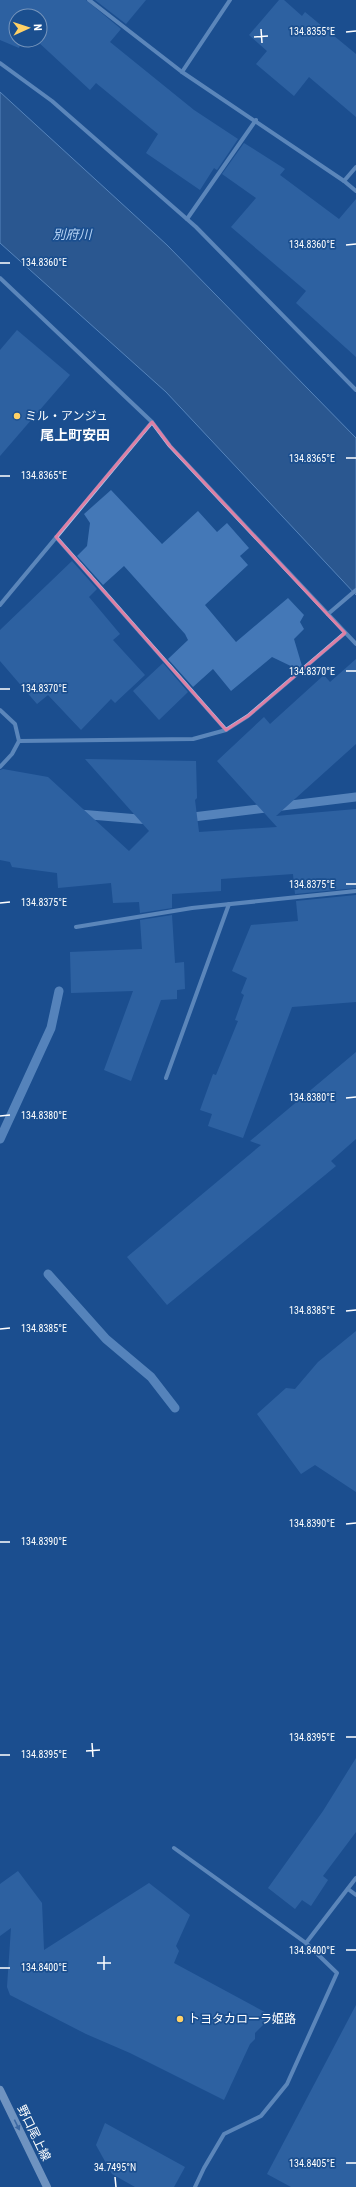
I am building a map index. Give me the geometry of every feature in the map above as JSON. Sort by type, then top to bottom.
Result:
[{"type":"main road","name":"野口尾上線","points":[[0,2090],[47,2187]]},
{"type":"street","points":[[89,0],[182,72],[256,120],[344,181],[356,191]]},
{"type":"street","points":[[182,72],[230,0]]},
{"type":"street","points":[[0,63],[52,101],[187,219],[356,390]]},
{"type":"street","points":[[187,219],[256,120]]},
{"type":"street","points":[[344,181],[356,167]]},
{"type":"street","points":[[0,278],[152,422],[170,446],[356,644]]},
{"type":"street","points":[[0,604],[152,422]]},
{"type":"street","points":[[56,537],[226,730]]},
{"type":"street","points":[[328,614],[356,590]]},
{"type":"street","points":[[19,741],[193,739],[226,730],[248,716],[345,633]]},
{"type":"street","points":[[0,710],[15,724],[19,741],[12,754],[0,767]]},
{"type":"street","points":[[76,927],[229,904],[356,891]]},
{"type":"street","points":[[166,1078],[229,904]]},
{"type":"street","points":[[174,1848],[306,1942],[337,1973],[287,2084],[261,2116],[224,2134],[204,2168],[195,2187]]},
{"type":"street","points":[[306,1942],[356,1878]]},
{"type":"street","points":[[348,1889],[356,1895]]},
{"type":"highlighted area","points":[[152,422],[170,446],[345,633],[248,716],[226,730],[56,537]]},
{"type":"water","name":"別府川","points":[[0,92],[167,245],[356,438],[356,595],[166,392],[0,243]]},
{"type":"building","points":[[0,0],[86,0],[121,29],[110,42],[194,110],[238,139],[217,170],[214,168],[200,190],[146,153],[158,134],[96,83],[90,90],[45,48],[48,48],[48,8],[8,8],[8,43],[0,40]]},
{"type":"building","points":[[95,0],[146,0],[126,24]]},
{"type":"building","points":[[279,0],[284,0],[302,16],[305,12],[356,54],[356,117],[309,77],[294,96],[256,64],[267,51],[249,35]]},
{"type":"building","points":[[244,143],[285,169],[280,175],[339,219],[356,199],[356,357],[296,303],[306,291],[231,227],[256,198],[222,174]]},
{"type":"building","name":"ミル・アンジュ","points":[[17,330],[70,375],[0,456],[0,350]]},
{"type":"building","points":[[111,490],[162,544],[198,511],[217,532],[227,523],[249,548],[240,556],[248,565],[205,605],[236,642],[288,598],[304,615],[300,622],[304,629],[294,639],[302,666],[297,669],[272,657],[231,691],[213,669],[193,687],[168,659],[188,640],[185,634],[124,566],[103,585],[77,556],[87,546],[90,523],[84,514]]},
{"type":"building","points":[[72,561],[97,589],[89,597],[120,634],[113,640],[145,675],[115,703],[111,699],[81,730],[48,695],[37,704],[0,661],[0,630]]},
{"type":"building","points":[[356,659],[356,744],[276,816],[356,809],[356,888],[295,894],[293,874],[221,879],[221,891],[172,894],[172,908],[140,913],[139,902],[113,903],[111,883],[58,888],[57,873],[12,867],[10,862],[0,860],[0,770],[3,769],[48,777],[129,851],[149,831],[85,759],[196,761],[197,798],[195,800],[199,832],[277,827],[217,761],[264,717],[270,724],[324,675],[330,682]]},
{"type":"building","points":[[163,663],[188,692],[159,720],[133,691]]},
{"type":"building","points":[[356,895],[356,1002],[292,1007],[243,1138],[208,1126],[212,1114],[200,1110],[213,1074],[216,1075],[238,1021],[235,1020],[244,995],[241,993],[247,978],[232,971],[251,925],[298,921],[296,901]]},
{"type":"building","points":[[172,915],[175,963],[184,962],[185,989],[177,990],[177,999],[161,1000],[131,1081],[104,1070],[133,991],[71,993],[70,952],[142,949],[140,920]]},
{"type":"building","points":[[356,1052],[356,1139],[331,1161],[336,1166],[167,1305],[127,1257],[261,1145],[250,1141]]},
{"type":"building","points":[[356,1331],[356,1492],[315,1465],[301,1474],[257,1414],[286,1388],[295,1389],[318,1362]]},
{"type":"building","points":[[356,1758],[356,1832],[323,1876],[328,1880],[311,1906],[302,1900],[295,1909],[268,1888],[323,1811]]},
{"type":"building","points":[[18,1871],[42,1903],[44,1950],[149,1883],[190,1915],[176,1946],[179,1951],[174,1963],[272,2016],[255,2033],[255,2039],[250,2044],[224,2100],[130,2053],[86,2034],[10,1995],[7,1987],[11,1928],[0,1936],[0,1884]]},
{"type":"building","points":[[356,2005],[356,2187],[291,2187],[267,2174]]},
{"type":"building","points":[[105,2123],[185,2167],[174,2187],[135,2187],[112,2174],[96,2145]]},
{"type":"waterway","points":[[185,818],[356,797]]},
{"type":"waterway","points":[[79,814],[150,820]]},
{"type":"waterway","points":[[0,1139],[51,1028],[59,991]]},
{"type":"waterway","points":[[48,1274],[106,1339],[151,1377],[175,1408]]},
{"type":"place","name":"ミル・アンジュ","points":[[17,416]]},
{"type":"place","name":"トヨタカローラ姫路","points":[[180,2019]]},
{"type":"district","name":"尾上町安田","points":[[75,435]]}]
